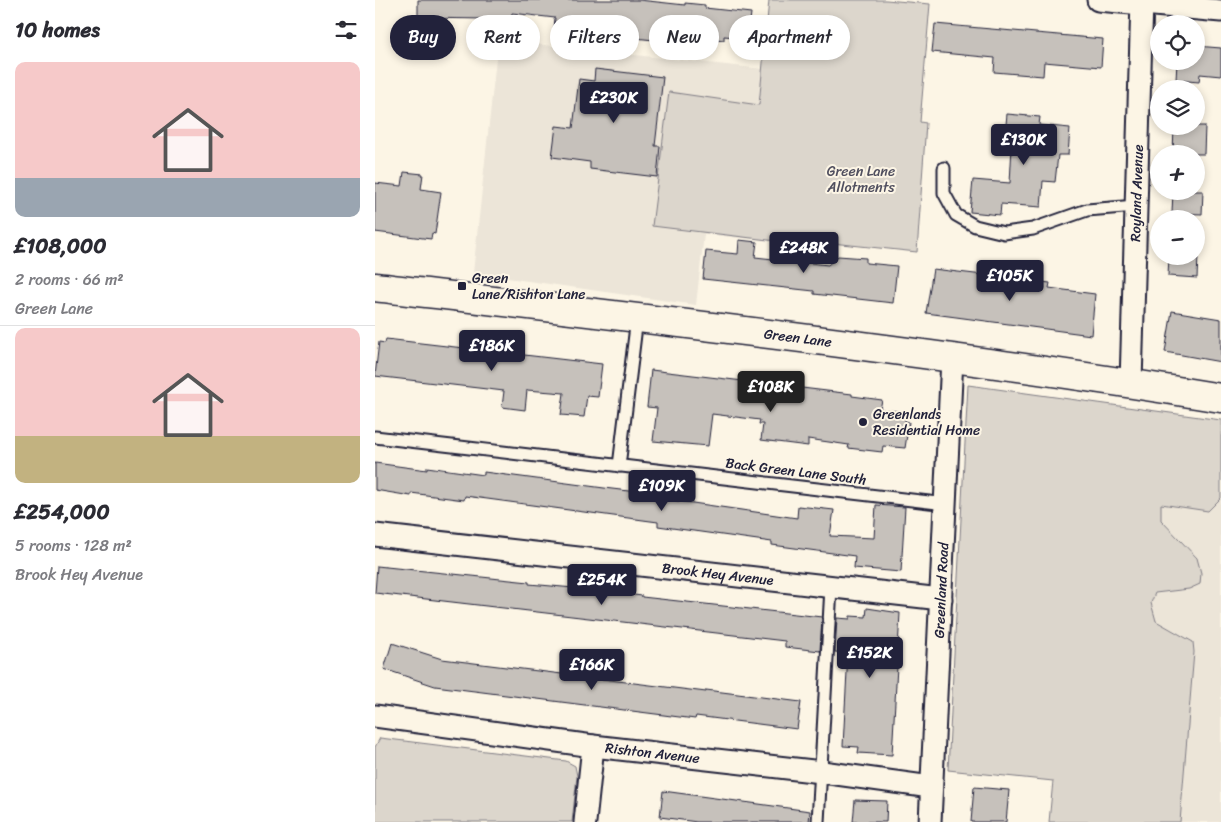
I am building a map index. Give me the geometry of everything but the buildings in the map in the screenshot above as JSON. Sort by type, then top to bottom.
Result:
[{"type":"street","points":[[1098,0],[1142,2],[1221,11]]},
{"type":"street","name":"Royland Avenue","points":[[1131,383],[1142,2]]},
{"type":"street","name":"Green Lane","points":[[375,287],[952,358],[1131,383],[1221,398]]},
{"type":"street","name":"Greenland Road","points":[[930,822],[952,358]]},
{"type":"street","name":"Brook Hey Avenue","points":[[375,535],[941,599]]},
{"type":"street","name":"Rishton Avenue","points":[[375,716],[593,746],[822,772],[931,787]]},
{"type":"street","points":[[585,822],[593,746]]},
{"type":"lane","points":[[944,168],[943,193],[956,215],[975,226],[1004,233],[1033,229],[1087,210],[1136,206]]},
{"type":"lane","points":[[619,466],[637,318]]},
{"type":"lane","name":"Back Green Lane South","points":[[375,437],[946,504]]},
{"type":"lane","points":[[818,822],[831,587]]},
{"type":"shaded area","points":[[540,45],[550,46],[550,60],[639,60],[639,55],[649,57],[649,60],[681,60],[763,69],[759,105],[806,112],[793,243],[704,234],[696,305],[473,273],[496,60],[540,60]]},
{"type":"shaded area","points":[[1221,498],[1221,822],[1180,822],[1194,652],[1193,642],[1156,621],[1150,603],[1155,593],[1189,589],[1197,558],[1161,520],[1161,504],[1208,511]]},
{"type":"green space","name":"Green Lane Allotments","points":[[769,0],[886,0],[930,4],[920,122],[926,123],[917,252],[794,239],[793,243],[652,226],[669,92],[759,105],[763,60],[850,60],[850,15],[768,15]]},
{"type":"green space","points":[[968,385],[1221,420],[1221,498],[1208,511],[1161,504],[1161,520],[1197,558],[1201,573],[1200,584],[1189,589],[1155,593],[1151,603],[1156,621],[1193,642],[1194,652],[1180,822],[1049,822],[1053,781],[948,770]]},
{"type":"green space","points":[[380,738],[566,761],[575,766],[577,776],[572,822],[375,822],[375,747]]},
{"type":"place","name":"Green Lane/Rishton Lane","points":[[462,286]]},
{"type":"place","name":"Greenlands Residential Home","points":[[863,422]]}]
